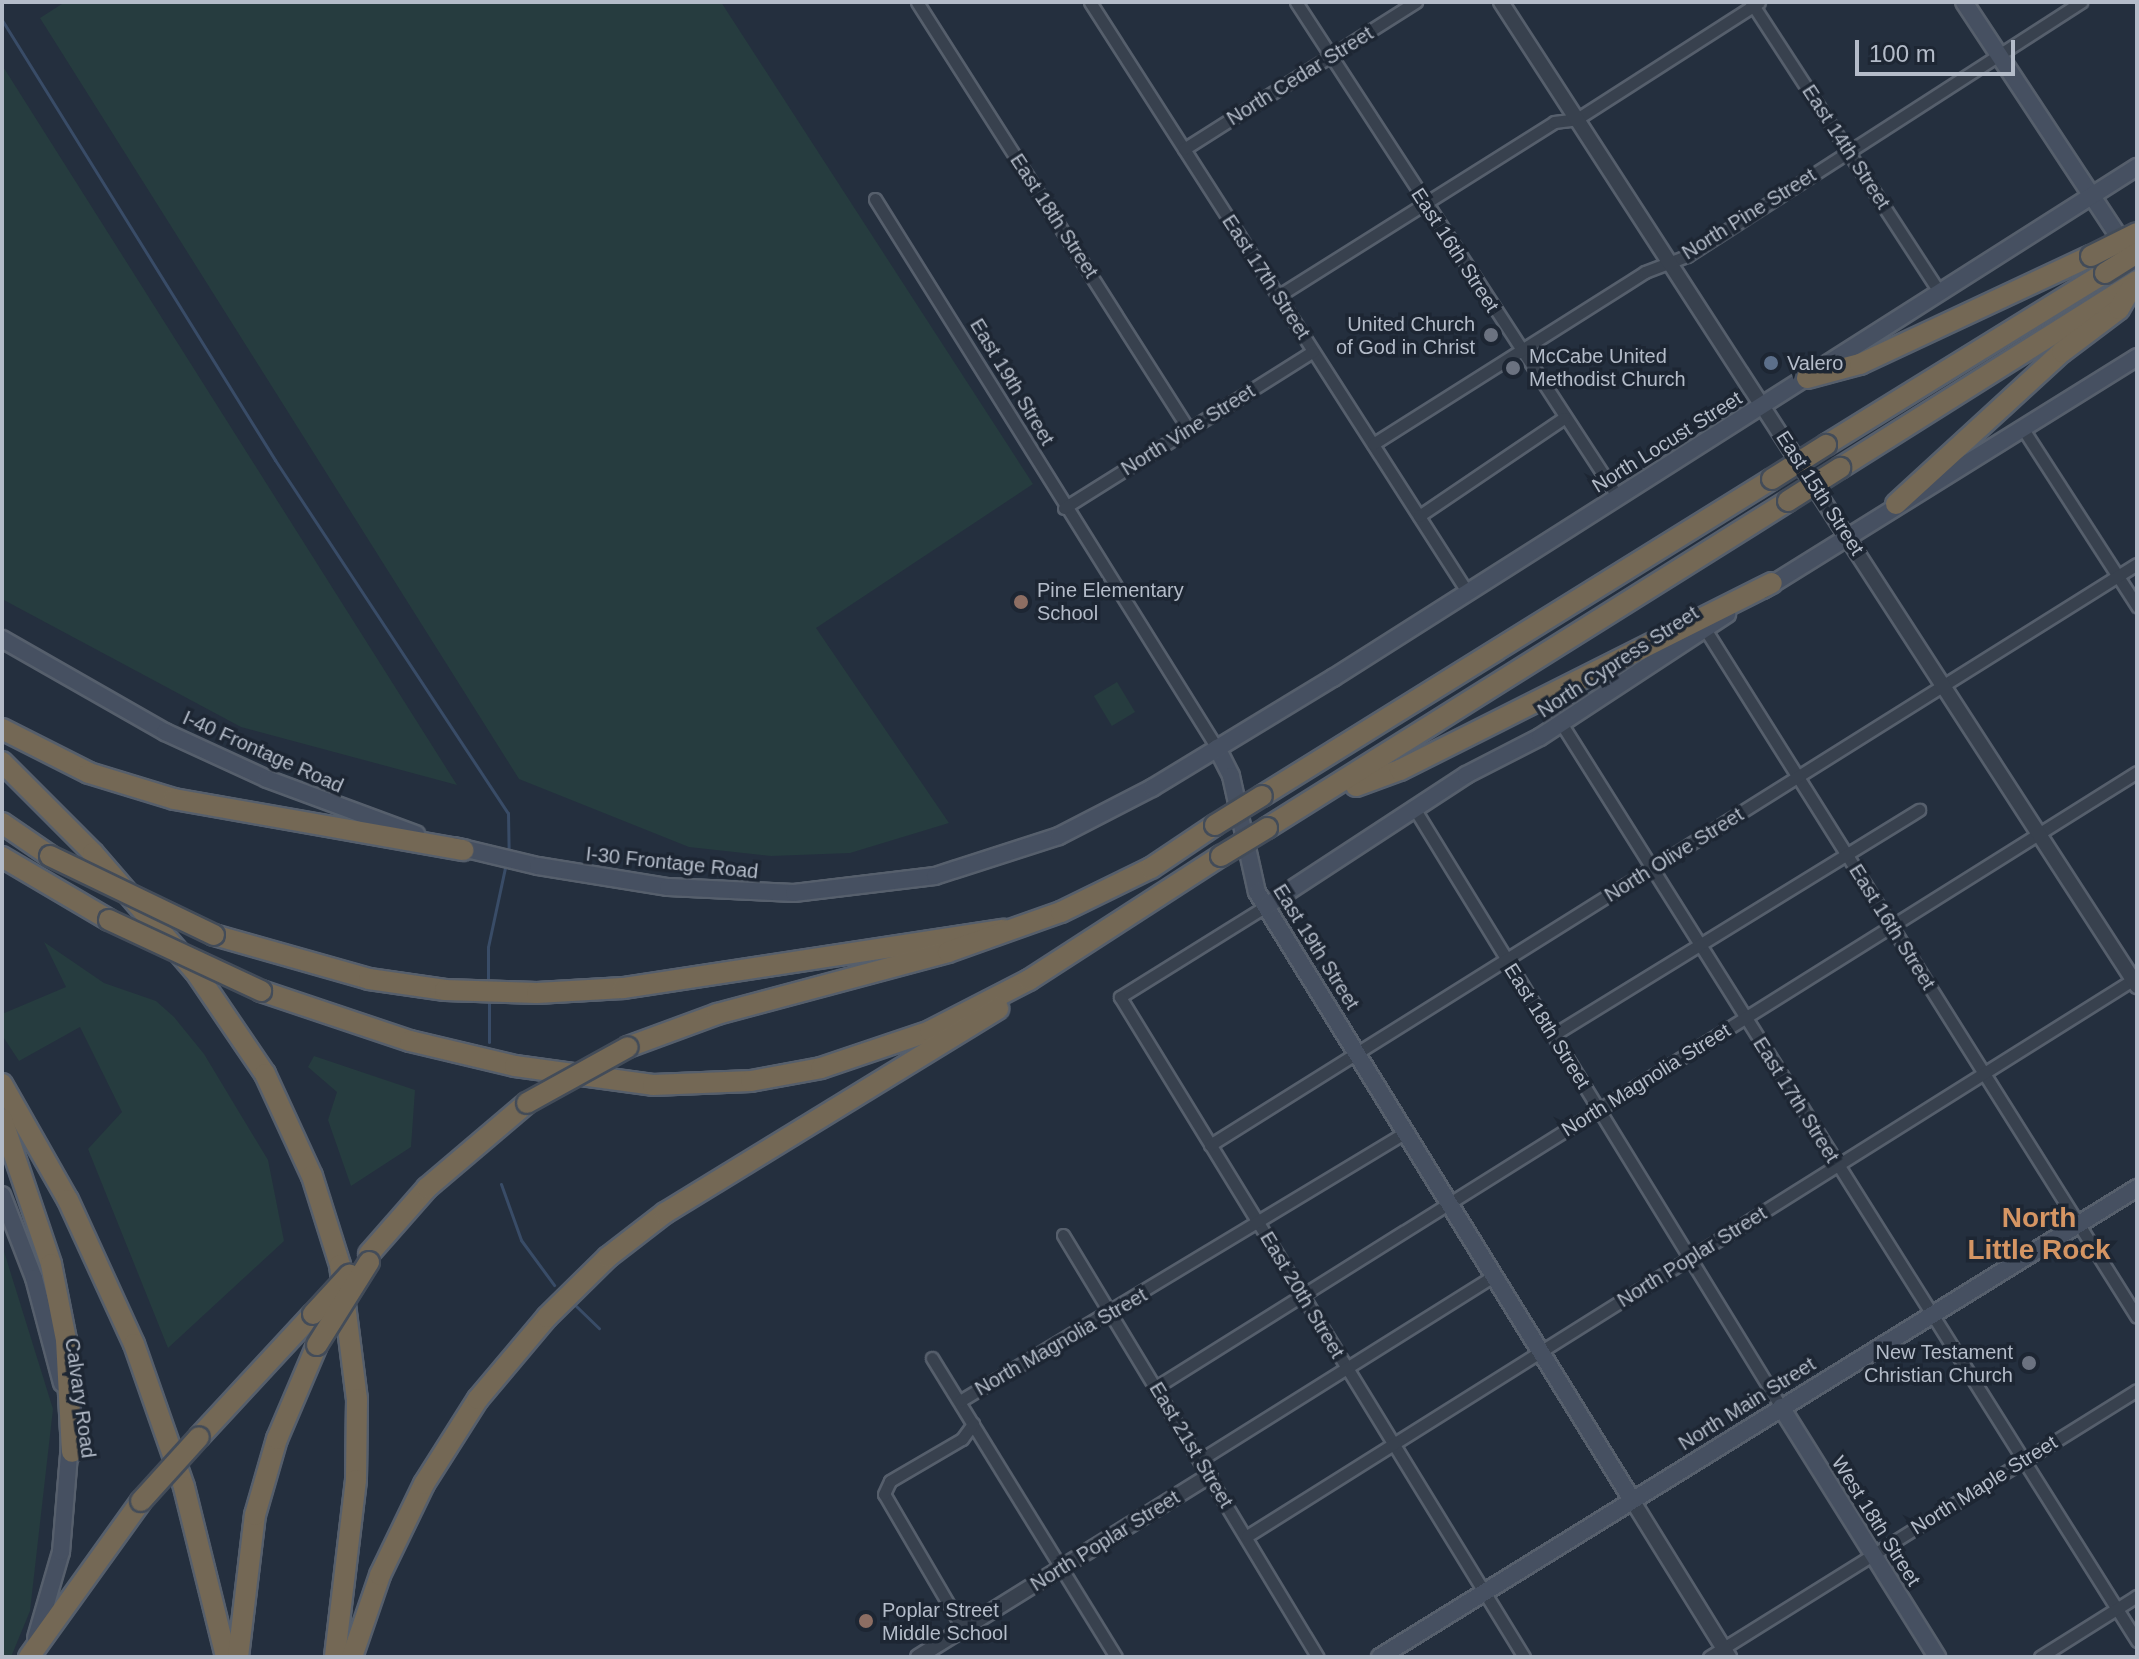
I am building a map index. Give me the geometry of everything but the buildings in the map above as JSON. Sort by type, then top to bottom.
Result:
[{"type":"highway","points":[[1807,378],[1860,364],[2137,233]]},
{"type":"highway","points":[[29,1657],[141,1501],[374,1252],[427,1188],[527,1103],[628,1047],[717,1014],[948,952],[1087,901],[1262,796],[2137,253]]},
{"type":"highway","points":[[2,857],[109,920],[261,991],[469,1056],[592,1079],[683,1085],[762,1079],[860,1056],[930,1031],[1029,980],[1221,856],[2128,289]]},
{"type":"highway","points":[[1896,504],[2128,289]]},
{"type":"highway","points":[[1304,805],[1400,770],[1772,583]]},
{"type":"highway","points":[[2,729],[89,773],[174,799],[464,850]]},
{"type":"highway","points":[[2,762],[93,853],[195,971],[265,1074],[312,1176],[340,1265],[357,1399],[354,1506],[335,1657]]},
{"type":"highway","points":[[2,823],[50,856],[214,935],[326,970],[445,990],[537,993],[623,988],[1004,930]]},
{"type":"highway","points":[[352,1657],[380,1575],[424,1484],[478,1399],[547,1317],[608,1257],[665,1213],[991,1014],[1029,980]]},
{"type":"highway","points":[[2,1084],[73,1211],[134,1344],[184,1487],[226,1657]]},
{"type":"highway","points":[[2,1119],[51,1264],[66,1340],[72,1452]]},
{"type":"highway","points":[[238,1657],[255,1515],[277,1439],[317,1345],[374,1252]]},
{"type":"main road","points":[[1964,2],[2089,195],[2137,262]]},
{"type":"main road","name":"North Locust Street","points":[[1217,748],[1468,593],[2137,167]]},
{"type":"main road","name":"North Cypress Street","points":[[1266,906],[1414,808],[1561,723],[1896,504],[2137,357]]},
{"type":"main road","name":"I-40 Frontage Road","points":[[2,639],[119,708],[267,779],[464,850],[524,863]]},
{"type":"main road","name":"I-30 Frontage Road","points":[[524,863],[719,892],[794,893],[893,883],[983,863],[1059,836],[1217,748]]},
{"type":"main road","name":"East 19th Street","points":[[1217,748],[1231,776],[1253,882],[1266,906],[1543,1350],[1632,1500]]},
{"type":"main road","name":"North Main Street","points":[[1380,1657],[2137,1188]]},
{"type":"main road","name":"Calvary Road","points":[[2,1195],[51,1334],[72,1452],[61,1552],[29,1657]]},
{"type":"main road","name":"West 18th Street","points":[[1781,1407],[1937,1657]]},
{"type":"street","name":"East 18th Street","points":[[917,2],[1189,430]]},
{"type":"street","name":"East 16th Street","points":[[1296,2],[1519,351],[1617,496]]},
{"type":"street","name":"North Cedar Street","points":[[1184,149],[1416,2]]},
{"type":"street","name":"East 15th Street","points":[[1501,2],[1667,263],[1945,684],[2136,981]]},
{"type":"street","name":"North Pine Street","points":[[1373,444],[1519,351],[1667,263],[1687,256],[2081,2]]},
{"type":"street","name":"East 17th Street","points":[[1092,3],[1468,593]]},
{"type":"street","points":[[1278,296],[1554,122],[1577,119],[1755,3]]},
{"type":"street","name":"East 14th Street","points":[[1755,3],[1939,292]]},
{"type":"street","name":"East 19th Street","points":[[875,199],[1064,508],[1217,748]]},
{"type":"street","name":"North Vine Street","points":[[1064,508],[1313,351]]},
{"type":"street","points":[[1419,516],[1564,418]]},
{"type":"street","points":[[2023,429],[2137,606]]},
{"type":"street","name":"North Olive Street","points":[[1210,1145],[2137,564]]},
{"type":"street","name":"East 16th Street","points":[[1705,629],[2137,1317]]},
{"type":"street","name":"East 17th Street","points":[[1561,723],[2021,1462],[2137,1641]]},
{"type":"street","name":"North Magnolia Street","points":[[1156,1387],[2137,772]]},
{"type":"street","name":"East 18th Street","points":[[1414,808],[1781,1407]]},
{"type":"street","points":[[1553,1035],[1919,810]]},
{"type":"street","name":"North Cypress Street","points":[[1120,997],[1266,906]]},
{"type":"street","name":"North Poplar Street","points":[[1247,1536],[1984,1073],[2136,981]]},
{"type":"street","name":"East 20th Street","points":[[1120,997],[1524,1657]]},
{"type":"street","name":"North Magnolia Street","points":[[960,1401],[1406,1132]]},
{"type":"street","name":"East 21st Street","points":[[1063,1235],[1318,1657]]},
{"type":"street","points":[[1200,1460],[1495,1275]]},
{"type":"street","points":[[932,1358],[1116,1657]]},
{"type":"street","name":"North Maple Street","points":[[1709,1657],[1727,1652],[1873,1555],[2137,1390]]},
{"type":"street","points":[[963,1629],[885,1499],[890,1481],[962,1439],[973,1424]]},
{"type":"street","name":"North Poplar Street","points":[[918,1657],[1210,1475]]},
{"type":"street","points":[[1632,1500],[1727,1652]]},
{"type":"street","points":[[2040,1657],[2137,1596]]},
{"type":"green space","points":[[65,2],[721,2],[1033,484],[816,628],[949,823],[850,853],[771,856],[689,847],[519,779],[40,18]]},
{"type":"green space","points":[[2,65],[457,785],[241,727],[2,599]]},
{"type":"green space","points":[[1117,682],[1135,712],[1112,726],[1094,696]]},
{"type":"green space","points":[[44,942],[104,983],[156,1001],[174,1017],[204,1054],[268,1160],[284,1241],[168,1348],[88,1149],[122,1112],[80,1027],[19,1061],[2,1035],[2,1014],[66,987]]},
{"type":"green space","points":[[314,1056],[415,1090],[411,1147],[351,1186],[328,1120],[337,1092],[308,1067]]},
{"type":"green space","points":[[2,1245],[53,1409],[30,1611],[11,1657],[2,1657]]},
{"type":"waterway","points":[[2,20],[275,460],[508,813],[509,852]]},
{"type":"waterway","points":[[488,982],[488,947],[506,863]]},
{"type":"waterway","points":[[489,997],[489,1042]]},
{"type":"waterway","points":[[501,1184],[521,1240],[554,1285]]},
{"type":"waterway","points":[[576,1306],[599,1328]]},
{"type":"place","name":"United Church of God in Christ","points":[[1491,335]]},
{"type":"place","name":"Valero","points":[[1771,363]]},
{"type":"place","name":"McCabe United Methodist Church","points":[[1513,368]]},
{"type":"place","name":"Pine Elementary School","points":[[1021,602]]},
{"type":"place","name":"New Testament Christian Church","points":[[2029,1363]]},
{"type":"place","name":"Poplar Street Middle School","points":[[866,1621]]},
{"type":"district","name":"North Little Rock","points":[[2039,1234]]}]
